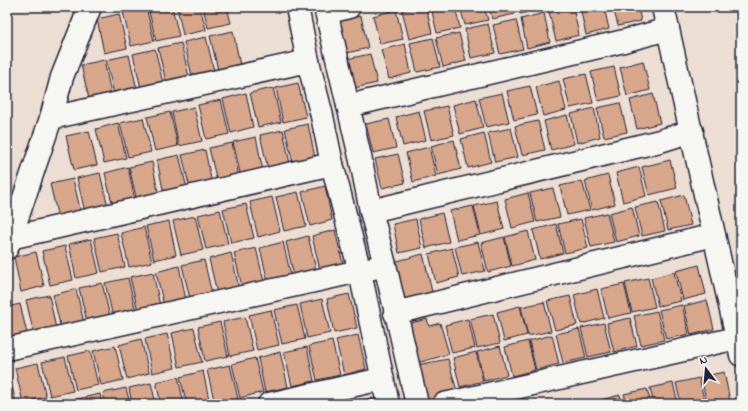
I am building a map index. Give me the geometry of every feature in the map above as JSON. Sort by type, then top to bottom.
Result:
[{"type":"street","points":[[9,243],[51,118],[62,77],[90,7]]},
{"type":"street","points":[[297,7],[332,164],[360,272],[388,404]]},
{"type":"street","points":[[349,7],[326,10],[371,211],[417,404]]},
{"type":"street","points":[[444,404],[739,346],[663,7]]},
{"type":"street","points":[[348,106],[624,41],[668,29]]},
{"type":"street","points":[[51,118],[308,61]]},
{"type":"street","points":[[371,211],[660,141],[692,131]]},
{"type":"street","points":[[9,243],[332,164]]},
{"type":"street","points":[[395,313],[714,235]]},
{"type":"street","points":[[7,349],[360,272],[385,265]]},
{"type":"street","points":[[269,404],[382,379]]},
{"type":"building","points":[[146,7],[154,41],[131,46],[123,12]]},
{"type":"building","points":[[148,7],[172,7],[179,36],[156,41]]},
{"type":"building","points":[[177,7],[200,7],[206,30],[183,35]]},
{"type":"building","points":[[203,7],[227,7],[231,23],[208,28]]},
{"type":"building","points":[[414,7],[426,7],[432,33],[409,39],[402,10]]},
{"type":"building","points":[[431,7],[455,7],[460,28],[437,33]]},
{"type":"building","points":[[460,7],[484,7],[488,20],[465,25]]},
{"type":"building","points":[[489,7],[513,7],[515,14],[492,19]]},
{"type":"building","points":[[518,7],[543,7],[543,8],[520,14]]},
{"type":"building","points":[[573,7],[579,35],[556,41],[549,12]]},
{"type":"building","points":[[580,7],[604,7],[609,29],[586,35]]},
{"type":"building","points":[[613,7],[638,7],[641,21],[618,26]]},
{"type":"building","points":[[396,10],[403,39],[380,44],[373,16]]},
{"type":"building","points":[[544,13],[550,42],[527,48],[521,19]]},
{"type":"building","points":[[119,14],[127,48],[104,53],[97,19]]},
{"type":"building","points":[[361,16],[368,48],[343,54],[336,22]]},
{"type":"building","points":[[516,20],[523,49],[500,54],[493,25]]},
{"type":"building","points":[[488,24],[495,53],[471,58],[465,29]]},
{"type":"building","points":[[233,31],[240,65],[218,70],[210,36]]},
{"type":"building","points":[[459,33],[466,61],[443,67],[436,38]]},
{"type":"building","points":[[206,37],[214,71],[192,76],[184,42]]},
{"type":"building","points":[[433,38],[440,67],[417,72],[410,43]]},
{"type":"building","points":[[181,43],[189,77],[166,82],[158,48]]},
{"type":"building","points":[[405,44],[411,73],[389,79],[381,50]]},
{"type":"building","points":[[155,49],[163,83],[141,88],[133,54]]},
{"type":"building","points":[[370,54],[377,83],[354,88],[347,59]]},
{"type":"building","points":[[129,55],[137,89],[114,94],[106,60]]},
{"type":"building","points":[[104,60],[111,94],[89,99],[81,65]]},
{"type":"building","points":[[643,61],[650,90],[627,96],[620,67]]},
{"type":"building","points":[[614,67],[621,96],[598,101],[591,72]]},
{"type":"building","points":[[586,74],[593,103],[570,108],[563,79]]},
{"type":"building","points":[[559,81],[566,110],[543,116],[536,87]]},
{"type":"building","points":[[298,83],[306,117],[283,122],[276,88]]},
{"type":"building","points":[[530,86],[537,115],[514,120],[507,91]]},
{"type":"building","points":[[273,88],[281,122],[258,127],[250,93]]},
{"type":"building","points":[[246,93],[253,127],[231,133],[223,99]]},
{"type":"building","points":[[502,93],[509,122],[486,127],[479,98]]},
{"type":"building","points":[[653,94],[660,123],[637,129],[630,100]]},
{"type":"building","points":[[476,99],[483,128],[460,134],[453,105]]},
{"type":"building","points":[[221,100],[229,134],[206,139],[198,105]]},
{"type":"building","points":[[620,103],[627,132],[604,137],[597,108]]},
{"type":"building","points":[[447,106],[454,135],[431,140],[424,111]]},
{"type":"building","points":[[194,107],[202,141],[179,146],[172,112]]},
{"type":"building","points":[[594,108],[600,137],[577,143],[571,114]]},
{"type":"building","points":[[419,111],[426,140],[403,146],[396,117]]},
{"type":"building","points":[[170,112],[178,146],[155,151],[147,117]]},
{"type":"building","points":[[567,115],[574,144],[551,150],[544,121]]},
{"type":"building","points":[[143,118],[151,152],[128,157],[120,123]]},
{"type":"building","points":[[389,119],[396,148],[373,153],[366,124]]},
{"type":"building","points":[[538,121],[545,150],[522,155],[515,126]]},
{"type":"building","points":[[118,123],[126,158],[104,163],[96,129]]},
{"type":"building","points":[[308,124],[315,158],[293,163],[285,129]]},
{"type":"building","points":[[511,128],[518,157],[495,162],[488,133]]},
{"type":"building","points":[[283,130],[290,164],[268,169],[260,135]]},
{"type":"building","points":[[89,131],[97,165],[74,170],[66,136]]},
{"type":"building","points":[[484,133],[491,162],[468,168],[461,139]]},
{"type":"building","points":[[256,137],[263,171],[241,177],[233,142]]},
{"type":"building","points":[[454,140],[461,169],[438,175],[431,146]]},
{"type":"building","points":[[232,143],[239,177],[217,182],[209,148]]},
{"type":"building","points":[[429,147],[436,176],[413,182],[406,153]]},
{"type":"building","points":[[205,150],[212,184],[190,189],[182,155]]},
{"type":"building","points":[[398,154],[405,183],[382,188],[375,159]]},
{"type":"building","points":[[179,155],[187,189],[164,194],[157,160]]},
{"type":"building","points":[[670,160],[677,188],[649,195],[642,167]]},
{"type":"building","points":[[152,162],[159,196],[137,201],[129,167]]},
{"type":"building","points":[[128,167],[135,201],[113,207],[105,173]]},
{"type":"building","points":[[639,167],[646,196],[623,202],[616,173]]},
{"type":"building","points":[[100,173],[108,207],[85,212],[77,178]]},
{"type":"building","points":[[608,175],[615,204],[592,210],[585,181]]},
{"type":"building","points":[[73,179],[81,213],[58,218],[50,184]]},
{"type":"building","points":[[582,181],[590,210],[567,215],[560,186]]},
{"type":"building","points":[[325,186],[332,220],[310,226],[302,192]]},
{"type":"building","points":[[553,188],[560,217],[537,222],[530,193]]},
{"type":"building","points":[[298,192],[306,226],[284,231],[276,197]]},
{"type":"building","points":[[528,193],[535,222],[512,228],[505,199]]},
{"type":"building","points":[[684,195],[691,225],[668,230],[661,201]]},
{"type":"building","points":[[272,197],[280,231],[258,237],[250,202]]},
{"type":"building","points":[[497,201],[504,229],[481,235],[474,206]]},
{"type":"building","points":[[658,202],[665,231],[642,236],[635,207]]},
{"type":"building","points":[[246,204],[254,238],[231,243],[223,209]]},
{"type":"building","points":[[473,206],[480,235],[457,240],[450,211]]},
{"type":"building","points":[[632,207],[639,236],[616,242],[609,213]]},
{"type":"building","points":[[220,210],[228,244],[206,249],[198,215]]},
{"type":"building","points":[[442,213],[449,242],[426,248],[419,219]]},
{"type":"building","points":[[607,213],[614,242],[591,247],[584,218]]},
{"type":"building","points":[[195,216],[203,250],[181,255],[173,221]]},
{"type":"building","points":[[416,219],[422,248],[399,253],[393,224]]},
{"type":"building","points":[[581,219],[588,248],[565,253],[558,224]]},
{"type":"building","points":[[169,221],[176,255],[154,260],[146,226]]},
{"type":"building","points":[[556,224],[563,253],[540,259],[533,230]]},
{"type":"building","points":[[144,227],[152,262],[129,267],[121,233]]},
{"type":"building","points":[[335,230],[343,264],[320,270],[312,236]]},
{"type":"building","points":[[528,231],[535,260],[512,266],[505,237]]},
{"type":"building","points":[[117,233],[125,267],[102,272],[94,238]]},
{"type":"building","points":[[308,236],[316,270],[294,276],[286,242]]},
{"type":"building","points":[[504,237],[511,266],[488,272],[481,243]]},
{"type":"building","points":[[91,239],[99,273],[76,278],[69,244]]},
{"type":"building","points":[[283,242],[291,276],[268,282],[260,248]]},
{"type":"building","points":[[478,242],[485,271],[462,276],[455,247]]},
{"type":"building","points":[[65,246],[73,280],[50,285],[42,251]]},
{"type":"building","points":[[256,248],[264,282],[242,287],[234,253]]},
{"type":"building","points":[[452,248],[459,277],[436,283],[429,254]]},
{"type":"building","points":[[36,252],[44,286],[21,292],[14,257]]},
{"type":"building","points":[[231,253],[239,288],[217,293],[209,259]]},
{"type":"building","points":[[423,254],[433,296],[397,305],[394,262]]},
{"type":"building","points":[[204,260],[212,294],[190,299],[182,265]]},
{"type":"building","points":[[699,265],[706,294],[683,300],[676,271]]},
{"type":"building","points":[[179,266],[186,300],[164,306],[156,272]]},
{"type":"building","points":[[153,272],[160,306],[138,311],[130,277]]},
{"type":"building","points":[[674,272],[681,301],[658,306],[651,278]]},
{"type":"building","points":[[128,278],[136,312],[113,317],[105,283]]},
{"type":"building","points":[[648,278],[655,307],[632,312],[625,283]]},
{"type":"building","points":[[102,283],[110,317],[87,322],[79,288]]},
{"type":"building","points":[[624,284],[631,313],[608,318],[601,289]]},
{"type":"building","points":[[76,289],[84,323],[61,329],[53,295]]},
{"type":"building","points":[[597,289],[604,318],[581,324],[574,295]]},
{"type":"building","points":[[349,294],[357,328],[334,333],[327,299]]},
{"type":"building","points":[[49,295],[56,329],[34,334],[26,300]]},
{"type":"building","points":[[570,296],[577,325],[555,330],[547,301]]},
{"type":"building","points":[[322,299],[330,333],[307,338],[300,304]]},
{"type":"building","points":[[707,300],[714,329],[691,335],[684,306]]},
{"type":"building","points":[[544,302],[551,331],[528,336],[521,307]]},
{"type":"building","points":[[20,304],[28,338],[7,342],[7,307]]},
{"type":"building","points":[[297,305],[305,339],[282,344],[274,310]]},
{"type":"building","points":[[682,305],[689,334],[666,339],[659,310]]},
{"type":"building","points":[[520,306],[527,335],[504,341],[497,312]]},
{"type":"building","points":[[271,310],[279,345],[257,350],[249,315]]},
{"type":"building","points":[[657,311],[664,340],[641,345],[634,316]]},
{"type":"building","points":[[493,314],[500,343],[477,348],[470,319]]},
{"type":"building","points":[[245,317],[253,351],[230,356],[223,322]]},
{"type":"building","points":[[630,318],[637,346],[614,352],[607,323]]},
{"type":"building","points":[[427,319],[429,326],[440,323],[449,354],[417,363],[407,324]]},
{"type":"building","points":[[468,319],[475,348],[452,353],[445,325]]},
{"type":"building","points":[[220,322],[228,356],[205,361],[198,327]]},
{"type":"building","points":[[604,323],[611,352],[588,357],[581,328]]},
{"type":"building","points":[[194,328],[202,362],[179,367],[172,333]]},
{"type":"building","points":[[579,329],[586,358],[563,363],[556,334]]},
{"type":"building","points":[[167,334],[175,368],[152,373],[145,339]]},
{"type":"building","points":[[358,335],[366,369],[344,375],[336,340]]},
{"type":"building","points":[[552,335],[559,364],[536,370],[529,341]]},
{"type":"building","points":[[141,339],[149,373],[127,379],[119,345]]},
{"type":"building","points":[[332,341],[340,375],[317,380],[309,346]]},
{"type":"building","points":[[528,341],[535,370],[512,376],[505,347]]},
{"type":"building","points":[[115,346],[123,380],[101,385],[93,351]]},
{"type":"building","points":[[500,346],[507,375],[484,381],[477,352]]},
{"type":"building","points":[[307,347],[314,381],[292,386],[284,352]]},
{"type":"building","points":[[90,351],[98,385],[76,390],[68,356]]},
{"type":"building","points":[[280,352],[288,387],[265,392],[258,358]]},
{"type":"building","points":[[476,352],[483,381],[460,387],[453,358]]},
{"type":"building","points":[[65,357],[73,391],[50,396],[42,362]]},
{"type":"building","points":[[255,358],[263,392],[240,398],[232,364]]},
{"type":"building","points":[[448,359],[458,395],[427,402],[417,365]]},
{"type":"building","points":[[38,363],[46,397],[23,402],[15,368]]},
{"type":"building","points":[[230,365],[238,399],[215,404],[207,370]]},
{"type":"building","points":[[203,371],[210,404],[187,404],[180,377]]},
{"type":"building","points":[[7,372],[9,372],[16,404],[7,404]]},
{"type":"building","points":[[724,372],[730,401],[707,404],[701,377]]},
{"type":"building","points":[[178,377],[184,404],[161,404],[156,382]]},
{"type":"building","points":[[699,378],[705,404],[681,404],[676,383]]},
{"type":"building","points":[[151,383],[156,404],[132,404],[129,388]]},
{"type":"building","points":[[673,383],[678,404],[654,404],[650,388]]},
{"type":"building","points":[[126,388],[130,404],[106,404],[103,393]]},
{"type":"building","points":[[647,389],[651,404],[627,404],[624,394]]},
{"type":"building","points":[[100,394],[102,404],[78,404],[77,399]]},
{"type":"building","points":[[620,395],[623,404],[598,404],[597,401]]},
{"type":"building","points":[[372,398],[374,404],[350,404],[350,403]]},
{"type":"building","points":[[73,400],[74,404],[58,404]]}]
